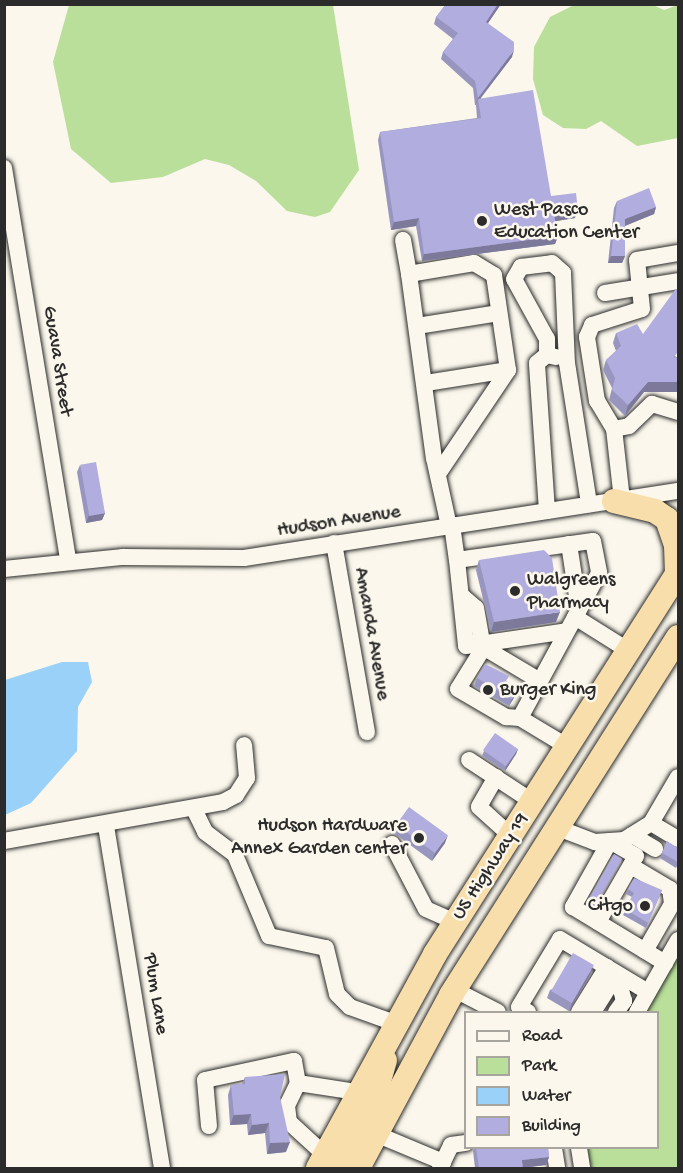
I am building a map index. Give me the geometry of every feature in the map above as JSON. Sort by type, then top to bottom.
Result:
[{"type":"highway","points":[[618,500],[655,511],[667,519],[676,545],[678,574]]},
{"type":"highway","name":"US Highway 19","points":[[328,1164],[357,1092],[395,1023],[455,922],[678,574]]},
{"type":"highway","name":"US Highway 19","points":[[358,1168],[455,990],[558,828],[675,652]]},
{"type":"highway","points":[[328,1164],[375,1095],[395,1023]]},
{"type":"street","name":"Guava Street","points":[[4,168],[69,560]]},
{"type":"street","points":[[403,240],[426,383],[431,441],[440,471],[457,560],[466,646],[481,645],[574,619],[629,651]]},
{"type":"street","points":[[618,500],[614,429],[597,401],[587,337],[592,325],[642,309],[637,260],[678,253]]},
{"type":"street","points":[[409,274],[474,263],[494,275],[500,313],[508,370],[440,471]]},
{"type":"street","points":[[547,356],[547,339],[514,279],[521,267],[552,263],[563,273],[567,363],[590,504]]},
{"type":"street","points":[[605,293],[678,281]]},
{"type":"street","points":[[417,326],[500,313]]},
{"type":"street","points":[[547,356],[567,363]]},
{"type":"street","points":[[547,356],[537,363],[547,511]]},
{"type":"street","points":[[426,383],[508,370]]},
{"type":"street","points":[[614,429],[629,426],[652,404],[678,412]]},
{"type":"street","name":"Hudson Avenue","points":[[4,569],[69,560],[244,558],[678,491]]},
{"type":"street","points":[[457,560],[593,541],[599,573],[520,718]]},
{"type":"street","name":"Amanda Avenue","points":[[334,543],[367,732]]},
{"type":"street","points":[[569,544],[574,619]]},
{"type":"street","points":[[481,645],[540,681]]},
{"type":"street","points":[[481,645],[459,689],[506,717],[520,718],[568,747]]},
{"type":"street","points":[[4,841],[106,826],[223,802],[244,786],[244,745]]},
{"type":"street","points":[[469,760],[532,802]]},
{"type":"street","points":[[496,777],[479,807],[511,836]]},
{"type":"street","points":[[558,828],[594,842],[610,841],[632,835],[651,823],[678,777]]},
{"type":"street","points":[[194,809],[205,832],[235,855],[269,936],[326,948],[337,994],[350,1007],[395,1023]]},
{"type":"street","points":[[651,823],[678,839]]},
{"type":"street","name":"Plum Lane","points":[[106,826],[162,1168]]},
{"type":"street","points":[[632,835],[655,849]]},
{"type":"street","points":[[598,922],[636,856],[610,841]]},
{"type":"street","points":[[610,841],[573,907],[665,963]]},
{"type":"street","points":[[392,844],[426,909],[455,922]]},
{"type":"street","points":[[631,866],[670,889],[675,902],[645,951]]},
{"type":"street","points":[[526,1011],[519,1007],[560,939],[615,976],[648,992]]},
{"type":"street","points":[[638,1011],[678,940]]},
{"type":"street","points":[[580,1011],[615,976]]},
{"type":"street","points":[[587,1011],[615,976]]},
{"type":"street","points":[[594,1011],[615,976]]},
{"type":"street","points":[[600,1011],[615,976]]},
{"type":"street","points":[[608,1011],[615,976]]},
{"type":"street","points":[[615,976],[624,1000],[617,1011]]},
{"type":"street","points":[[455,990],[496,1011]]},
{"type":"street","points":[[209,1126],[205,1080],[294,1061],[298,1083],[287,1106],[289,1122],[328,1164]]},
{"type":"street","points":[[298,1083],[357,1092]]},
{"type":"street","points":[[376,1134],[441,1165],[458,1144]]},
{"type":"street","points":[[554,1149],[557,1168]]},
{"type":"street","points":[[579,1149],[582,1168]]},
{"type":"green space","points":[[69,5],[333,5],[359,170],[330,212],[315,217],[287,211],[256,181],[229,165],[205,159],[163,177],[111,183],[71,149],[53,62]]},
{"type":"green space","points":[[574,5],[653,5],[664,10],[678,5],[678,138],[637,146],[601,121],[586,129],[563,128],[543,115],[533,79],[534,47],[550,17]]},
{"type":"green space","points":[[678,957],[678,1168],[589,1168],[586,1149],[659,1149],[659,1011],[647,1011]]},
{"type":"water","points":[[62,662],[88,662],[92,682],[78,707],[77,751],[31,803],[5,815],[5,680]]},
{"type":"building","points":[[446,4],[498,4],[486,22],[514,42],[514,50],[478,98],[475,81],[443,52],[458,33],[436,17]]},
{"type":"building","points":[[533,90],[551,196],[576,193],[578,211],[554,214],[558,236],[424,254],[419,218],[394,222],[380,132],[481,118],[478,99]]},
{"type":"building","points":[[649,188],[656,207],[625,219],[625,256],[611,256],[617,201]]},
{"type":"building","points":[[678,289],[678,352],[674,357],[678,358],[678,382],[648,382],[628,405],[612,390],[615,378],[606,360],[621,346],[616,333],[637,324],[643,334]]},
{"type":"building","points":[[96,462],[105,513],[89,516],[80,465]]},
{"type":"building","name":"Walgreens Pharmacy","points":[[544,550],[552,558],[560,612],[494,622],[479,560]]},
{"type":"building","points":[[485,664],[509,676],[506,681],[518,688],[512,699],[477,678]]},
{"type":"building","points":[[495,733],[518,749],[506,766],[483,750]]},
{"type":"building","points":[[409,807],[448,835],[435,853],[396,825]]},
{"type":"building","points":[[667,841],[678,848],[678,862],[662,853]]},
{"type":"building","points":[[614,854],[622,859],[595,905],[588,901]]},
{"type":"building","name":"Citgo","points":[[634,878],[662,890],[648,923],[625,909],[634,893],[628,889]]},
{"type":"building","points":[[573,953],[594,965],[572,1003],[551,991]]},
{"type":"building","points":[[285,1074],[280,1097],[290,1142],[270,1143],[269,1123],[252,1125],[251,1114],[234,1115],[231,1085],[245,1084],[245,1077]]},
{"type":"building","points":[[476,1149],[548,1149],[549,1157],[522,1160],[523,1168],[479,1168]]},
{"type":"place","name":"West Pasco Education Center","points":[[482,221]]},
{"type":"place","name":"Walgreens Pharmacy","points":[[515,591]]},
{"type":"place","name":"Burger King","points":[[488,690]]},
{"type":"place","name":"Hudson Hardware Annex Garden center","points":[[419,838]]},
{"type":"place","name":"Citgo","points":[[645,906]]}]
